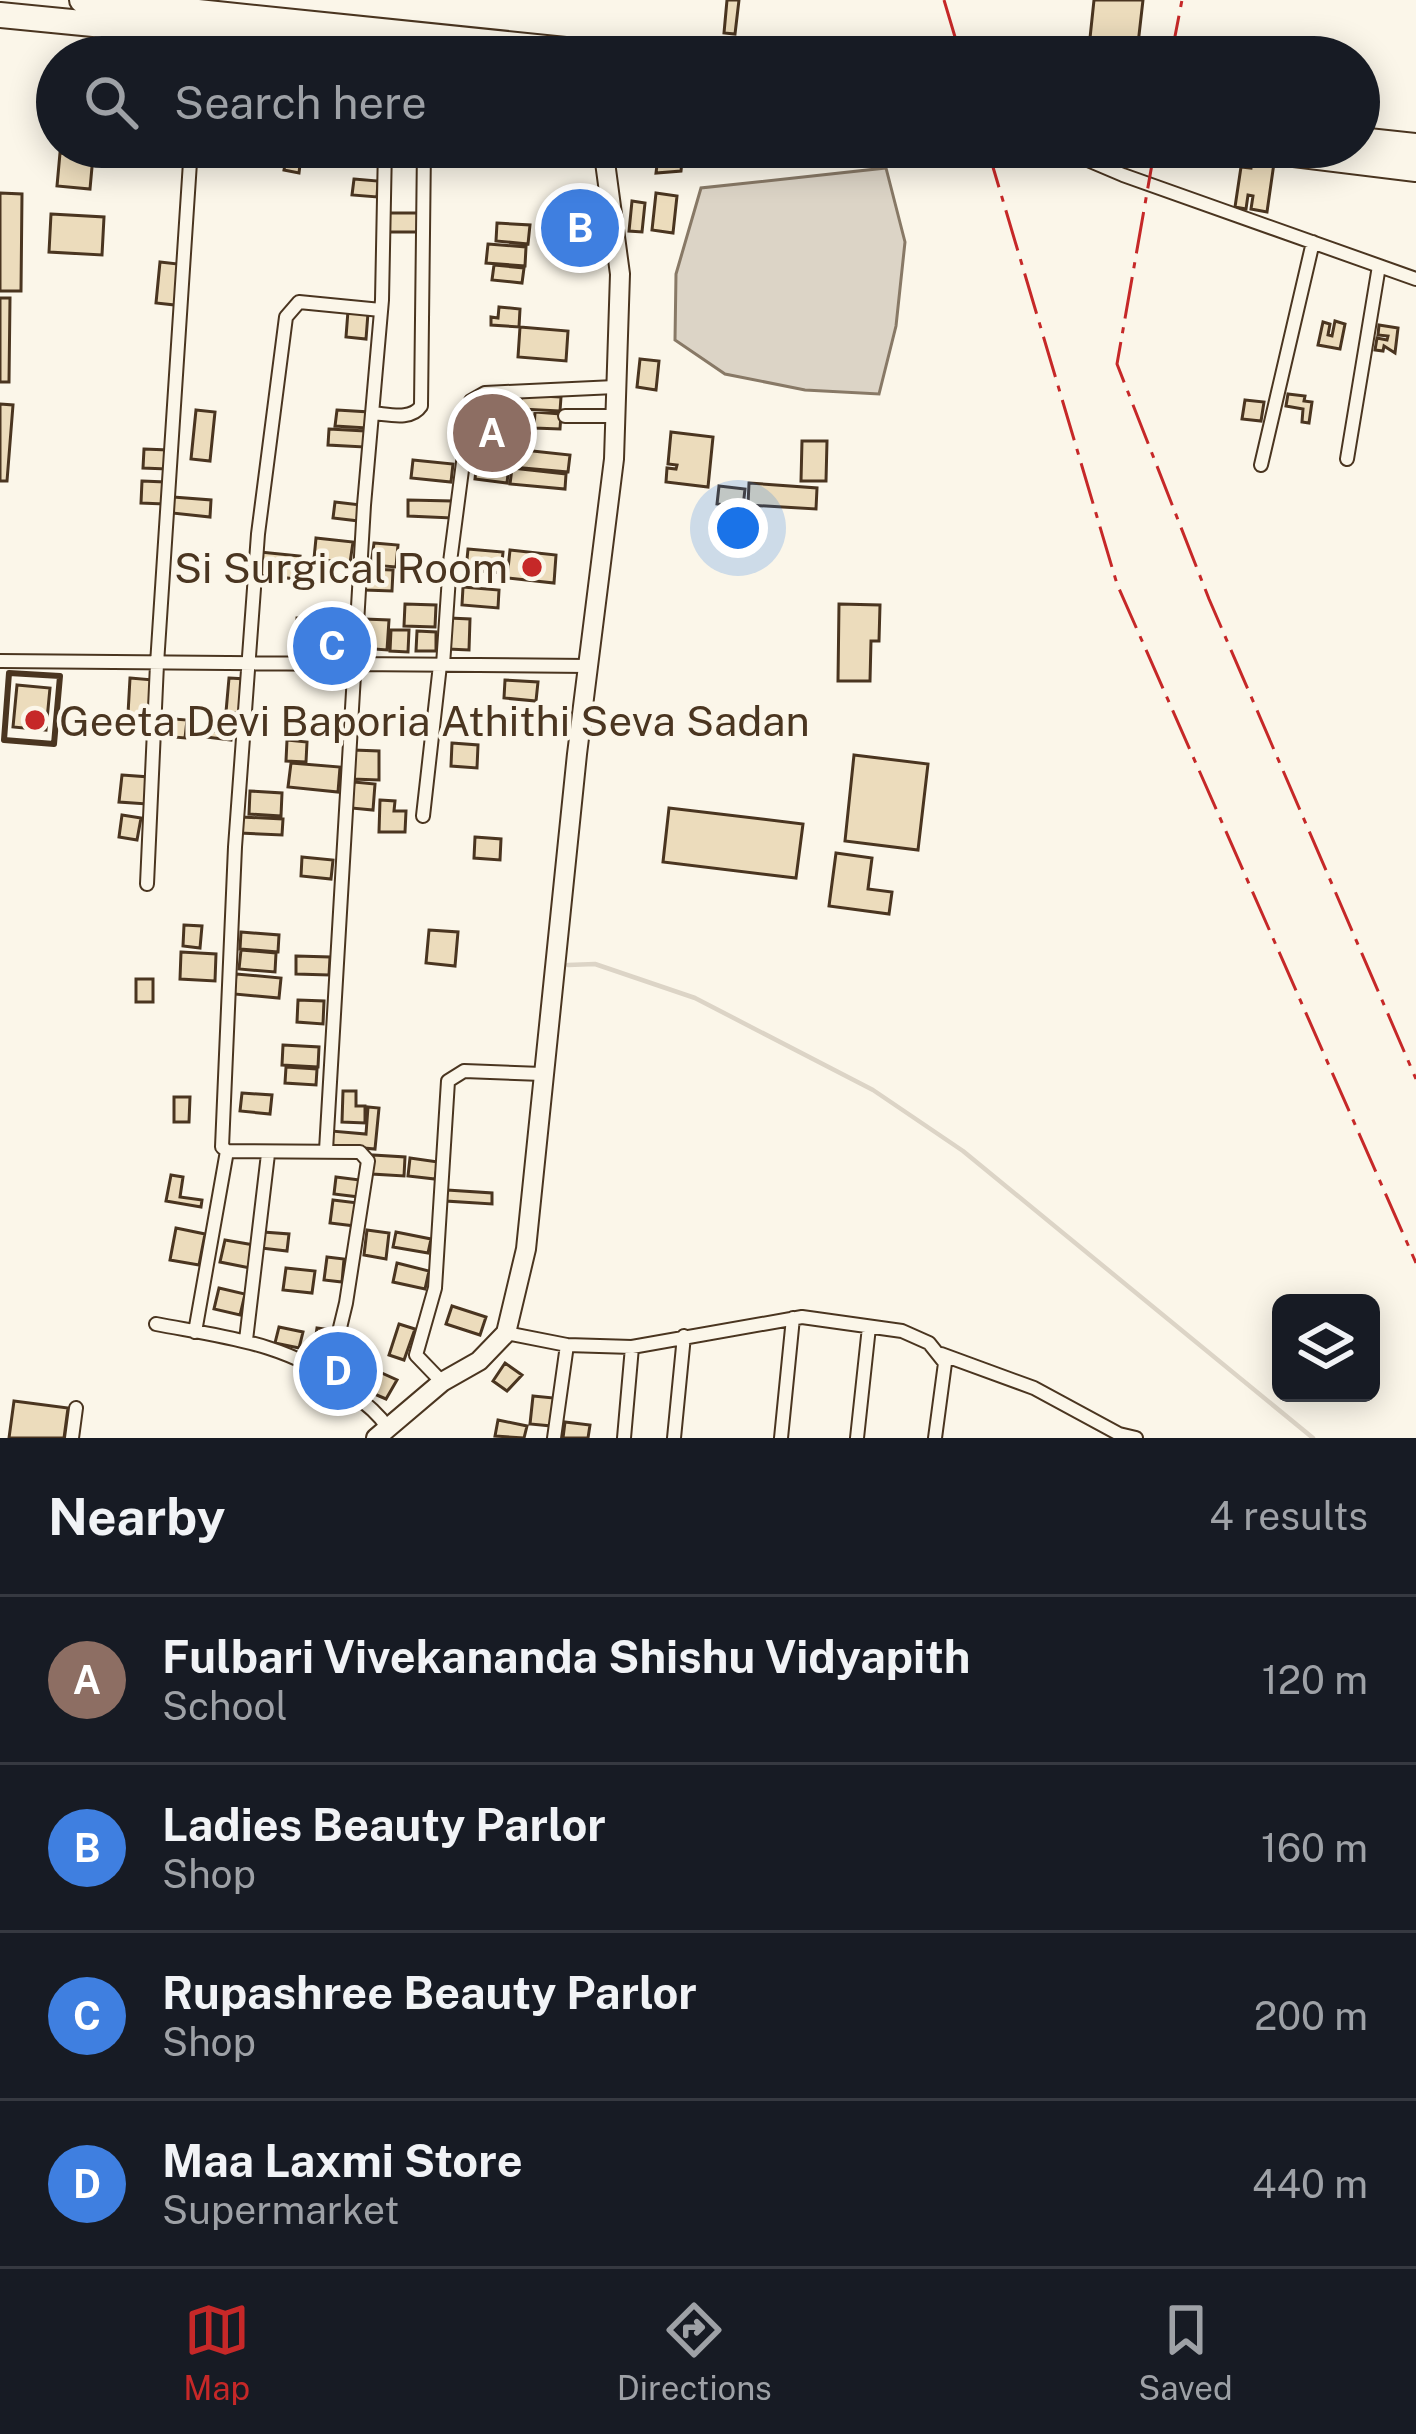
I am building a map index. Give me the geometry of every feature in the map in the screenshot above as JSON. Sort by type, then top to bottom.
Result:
[{"type":"highway","points":[[82,0],[418,36]]},
{"type":"highway","points":[[0,15],[177,36]]},
{"type":"highway","points":[[1380,142],[1416,146]]},
{"type":"highway","points":[[1380,165],[1416,169]]},
{"type":"main road","points":[[382,1432],[442,1382],[479,1361],[506,1333],[526,1249],[616,416],[619,252],[606,168]]},
{"type":"street","points":[[147,884],[190,168]]},
{"type":"street","points":[[326,1150],[381,310],[384,168]]},
{"type":"street","points":[[372,413],[406,416],[421,406],[424,168]]},
{"type":"street","points":[[1106,168],[1416,279]]},
{"type":"street","points":[[1261,465],[1313,242]]},
{"type":"street","points":[[1347,458],[1379,266]]},
{"type":"street","points":[[328,1373],[346,1303],[368,1161],[360,1151],[268,1154],[227,1151],[221,1144],[235,847],[258,534],[286,316],[299,302],[381,310]]},
{"type":"street","points":[[423,816],[471,401],[485,393],[615,388]]},
{"type":"street","points":[[565,416],[616,416]]},
{"type":"street","points":[[0,661],[587,666]]},
{"type":"street","points":[[442,1382],[416,1355],[435,1288],[448,1081],[464,1071],[542,1074]]},
{"type":"street","points":[[195,1332],[227,1151]]},
{"type":"street","points":[[246,1340],[268,1154]]},
{"type":"street","points":[[506,1333],[567,1345],[632,1347],[793,1318],[902,1331],[941,1354],[1034,1388],[1119,1434],[1136,1438]]},
{"type":"street","points":[[782,1438],[793,1318]]},
{"type":"street","points":[[156,1324],[246,1340],[328,1373],[378,1413],[382,1432]]},
{"type":"street","points":[[857,1438],[869,1327]]},
{"type":"street","points":[[674,1438],[684,1336]]},
{"type":"street","points":[[554,1438],[567,1345]]},
{"type":"street","points":[[624,1438],[632,1347]]},
{"type":"street","points":[[935,1438],[946,1371],[941,1354]]},
{"type":"street","points":[[71,1438],[76,1408]]},
{"type":"shaded area","points":[[886,168],[905,242],[896,326],[879,394],[805,390],[725,374],[675,340],[676,274],[701,188]]},
{"type":"building","points":[[727,0],[739,0],[735,34],[724,33]]},
{"type":"building","points":[[1094,0],[1143,0],[1139,36],[1090,36]]},
{"type":"building","points":[[59,168],[92,168],[90,189],[57,186]]},
{"type":"building","points":[[657,168],[681,168],[681,171],[656,173]]},
{"type":"building","points":[[1241,168],[1273,168],[1267,212],[1251,209],[1253,196],[1248,195],[1246,209],[1235,207]]},
{"type":"building","points":[[354,179],[378,181],[377,197],[352,195]]},
{"type":"building","points":[[0,193],[22,194],[21,291],[0,291]]},
{"type":"building","points":[[656,193],[677,196],[673,233],[652,230]]},
{"type":"building","points":[[561,197],[585,197],[584,213],[560,212]]},
{"type":"building","points":[[632,201],[645,203],[642,232],[629,231]]},
{"type":"building","points":[[389,213],[420,213],[420,232],[389,232]]},
{"type":"building","points":[[544,213],[576,215],[574,236],[543,234]]},
{"type":"building","points":[[51,214],[104,217],[102,255],[49,252]]},
{"type":"building","points":[[497,223],[530,225],[528,244],[496,241]]},
{"type":"building","points":[[488,244],[526,247],[525,266],[486,263]]},
{"type":"building","points":[[160,262],[178,264],[175,305],[156,303]]},
{"type":"building","points":[[494,265],[524,268],[522,283],[492,280]]},
{"type":"building","points":[[0,298],[10,298],[9,382],[0,382]]},
{"type":"building","points":[[499,307],[520,309],[519,327],[491,325]]},
{"type":"building","points":[[348,311],[368,313],[366,339],[346,337]]},
{"type":"building","points":[[1335,321],[1345,324],[1340,349],[1318,345],[1323,322],[1330,324],[1328,335],[1332,336]]},
{"type":"building","points":[[1379,325],[1398,328],[1395,353],[1384,346],[1383,351],[1375,350],[1377,338],[1387,340],[1388,336],[1378,335]]},
{"type":"building","points":[[520,327],[568,331],[566,361],[518,357]]},
{"type":"building","points":[[640,359],[659,361],[656,390],[637,387]]},
{"type":"building","points":[[1288,394],[1312,402],[1309,423],[1302,422],[1303,409],[1286,406]]},
{"type":"building","points":[[521,395],[561,397],[560,411],[521,409]]},
{"type":"building","points":[[1245,400],[1264,402],[1261,421],[1242,419]]},
{"type":"building","points":[[0,404],[13,405],[7,481],[0,481]]},
{"type":"building","points":[[196,410],[215,412],[210,461],[191,459]]},
{"type":"building","points":[[337,410],[369,412],[367,428],[335,426]]},
{"type":"building","points":[[535,412],[561,414],[560,429],[534,428]]},
{"type":"building","points":[[473,420],[513,424],[511,444],[471,439]]},
{"type":"building","points":[[329,429],[365,431],[364,447],[328,445]]},
{"type":"building","points":[[671,432],[713,437],[708,487],[666,482],[667,468],[677,465],[668,464]]},
{"type":"building","points":[[802,441],[827,441],[826,481],[801,481]]},
{"type":"building","points":[[144,449],[168,450],[167,469],[143,468]]},
{"type":"building","points":[[514,449],[570,455],[568,472],[512,467]]},
{"type":"building","points":[[413,460],[453,464],[451,482],[411,478]]},
{"type":"building","points":[[477,462],[509,465],[507,483],[475,479]]},
{"type":"building","points":[[512,468],[566,474],[565,489],[510,484]]},
{"type":"building","points":[[142,481],[165,482],[164,504],[141,503]]},
{"type":"building","points":[[749,483],[817,488],[816,509],[748,505]]},
{"type":"building","points":[[719,486],[745,489],[743,507],[717,504]]},
{"type":"building","points":[[173,497],[211,500],[210,517],[172,513]]},
{"type":"building","points":[[408,500],[452,501],[452,518],[408,516]]},
{"type":"building","points":[[335,502],[361,505],[359,521],[333,518]]},
{"type":"building","points":[[316,538],[353,542],[350,563],[314,559]]},
{"type":"building","points":[[374,543],[398,545],[396,567],[371,565]]},
{"type":"building","points":[[468,549],[503,552],[501,573],[466,570]]},
{"type":"building","name":"Si Surgical Room","points":[[510,550],[556,555],[554,583],[507,578]]},
{"type":"building","points":[[260,552],[300,556],[297,579],[258,575]]},
{"type":"building","points":[[366,569],[393,570],[392,591],[365,590]]},
{"type":"building","points":[[463,587],[499,590],[498,608],[462,605]]},
{"type":"building","points":[[405,604],[436,605],[435,627],[404,626]]},
{"type":"building","points":[[839,604],[880,605],[879,641],[871,641],[870,681],[838,681]]},
{"type":"building","points":[[324,615],[350,616],[348,650],[323,649]]},
{"type":"building","points":[[297,618],[321,620],[318,650],[295,648]]},
{"type":"building","points":[[449,618],[470,619],[469,650],[448,649]]},
{"type":"building","points":[[364,619],[389,620],[387,650],[362,648]]},
{"type":"building","points":[[391,630],[409,630],[408,652],[390,651]]},
{"type":"building","points":[[417,631],[436,632],[436,651],[416,651]]},
{"type":"building","points":[[130,678],[154,680],[151,716],[128,714]]},
{"type":"building","points":[[229,678],[246,679],[243,714],[226,712]]},
{"type":"building","points":[[505,680],[538,682],[536,701],[504,698]]},
{"type":"building","points":[[17,685],[50,688],[46,730],[13,727]]},
{"type":"building","points":[[208,717],[233,719],[233,726],[214,724],[213,731],[232,733],[231,740],[206,737]]},
{"type":"building","points":[[162,718],[187,720],[185,738],[161,736]]},
{"type":"building","points":[[287,740],[307,742],[306,762],[286,761]]},
{"type":"building","points":[[452,743],[478,745],[477,768],[451,766]]},
{"type":"building","points":[[353,750],[379,751],[379,780],[352,779]]},
{"type":"building","points":[[854,755],[928,764],[918,850],[845,841]]},
{"type":"building","points":[[291,763],[340,767],[338,792],[288,787]]},
{"type":"building","points":[[122,775],[149,777],[147,804],[119,802]]},
{"type":"building","points":[[354,782],[375,784],[373,810],[351,808]]},
{"type":"building","points":[[250,791],[282,793],[281,816],[249,814]]},
{"type":"building","points":[[380,800],[395,801],[394,811],[406,811],[405,832],[379,832]]},
{"type":"building","points":[[669,808],[803,824],[796,878],[663,862]]},
{"type":"building","points":[[122,815],[141,818],[137,840],[119,837]]},
{"type":"building","points":[[241,817],[283,819],[282,835],[240,833]]},
{"type":"building","points":[[475,837],[501,839],[500,860],[474,858]]},
{"type":"building","points":[[836,853],[872,858],[868,889],[892,892],[889,914],[829,906]]},
{"type":"building","points":[[302,857],[333,860],[331,879],[301,876]]},
{"type":"building","points":[[184,925],[202,926],[200,948],[183,946]]},
{"type":"building","points":[[429,930],[458,932],[455,966],[426,963]]},
{"type":"building","points":[[241,932],[279,935],[278,952],[240,949]]},
{"type":"building","points":[[241,950],[276,953],[275,972],[239,969]]},
{"type":"building","points":[[181,952],[216,954],[215,981],[180,979]]},
{"type":"building","points":[[296,956],[330,957],[329,975],[296,974]]},
{"type":"building","points":[[236,974],[281,978],[279,998],[234,994]]},
{"type":"building","points":[[136,979],[153,979],[153,1002],[136,1002]]},
{"type":"building","points":[[298,1000],[324,1001],[323,1024],[297,1022]]},
{"type":"building","points":[[283,1045],[319,1047],[318,1067],[282,1065]]},
{"type":"building","points":[[286,1067],[317,1069],[316,1085],[285,1083]]},
{"type":"building","points":[[343,1091],[356,1091],[356,1106],[365,1106],[365,1123],[342,1122]]},
{"type":"building","points":[[242,1093],[272,1095],[270,1114],[240,1111]]},
{"type":"building","points":[[174,1097],[190,1097],[189,1122],[174,1122]]},
{"type":"building","points":[[368,1107],[379,1108],[375,1149],[330,1145],[332,1131],[366,1134]]},
{"type":"building","points":[[373,1155],[405,1157],[404,1176],[372,1174]]},
{"type":"building","points":[[410,1158],[438,1162],[435,1179],[408,1176]]},
{"type":"building","points":[[171,1175],[183,1177],[180,1197],[202,1200],[201,1207],[166,1201]]},
{"type":"building","points":[[336,1177],[360,1180],[359,1197],[334,1194]]},
{"type":"building","points":[[447,1190],[492,1193],[492,1204],[446,1201]]},
{"type":"building","points":[[333,1200],[358,1203],[355,1226],[330,1223]]},
{"type":"building","points":[[176,1228],[205,1234],[199,1265],[170,1260]]},
{"type":"building","points":[[367,1230],[389,1233],[386,1259],[364,1255]]},
{"type":"building","points":[[263,1232],[289,1234],[287,1251],[261,1248]]},
{"type":"building","points":[[396,1232],[431,1239],[428,1253],[393,1247]]},
{"type":"building","points":[[225,1240],[254,1245],[250,1268],[220,1262]]},
{"type":"building","points":[[327,1257],[344,1259],[342,1282],[324,1280]]},
{"type":"building","points":[[397,1263],[429,1271],[425,1289],[393,1282]]},
{"type":"building","points":[[286,1268],[315,1271],[312,1293],[283,1290]]},
{"type":"building","points":[[219,1288],[245,1294],[240,1315],[214,1309]]},
{"type":"building","points":[[452,1306],[486,1317],[480,1335],[446,1324]]},
{"type":"building","points":[[399,1324],[415,1329],[404,1360],[389,1355]]},
{"type":"building","points":[[279,1327],[303,1332],[299,1348],[275,1343]]},
{"type":"building","points":[[317,1328],[332,1330],[328,1357],[313,1355]]},
{"type":"building","points":[[346,1331],[365,1338],[352,1376],[333,1369]]},
{"type":"building","points":[[505,1363],[522,1375],[507,1391],[493,1381]]},
{"type":"building","points":[[373,1369],[397,1380],[386,1399],[372,1393],[377,1382],[369,1378]]},
{"type":"building","points":[[533,1396],[554,1398],[552,1426],[530,1424]]},
{"type":"building","points":[[14,1401],[68,1408],[64,1438],[9,1438]]},
{"type":"building","points":[[498,1420],[527,1426],[524,1438],[495,1436]]},
{"type":"building","points":[[565,1422],[590,1425],[588,1438],[563,1438]]},
{"type":"waterway","points":[[568,965],[595,964],[695,998],[873,1090],[963,1151],[1313,1438]]},
{"type":"wall","points":[[9,673],[60,676],[54,744],[4,740],[9,673]]},
{"type":"power","points":[[944,0],[955,36]]},
{"type":"power","points":[[1175,36],[1182,0]]},
{"type":"power","points":[[993,168],[1117,584],[1416,1263]]},
{"type":"power","points":[[1151,168],[1117,364],[1209,599],[1416,1079]]},
{"type":"place","name":"Ladies Beauty Parlor","points":[[580,228]]},
{"type":"place","name":"Fulbari Vivekananda Shishu Vidyapith","points":[[492,433]]},
{"type":"place","name":"Si Surgical Room","points":[[532,567]]},
{"type":"place","name":"Rupashree Beauty Parlor","points":[[332,646]]},
{"type":"place","name":"Geeta Devi Baporia Athithi Seva Sadan","points":[[35,720]]},
{"type":"place","name":"Maa Laxmi Store","points":[[338,1371]]}]
